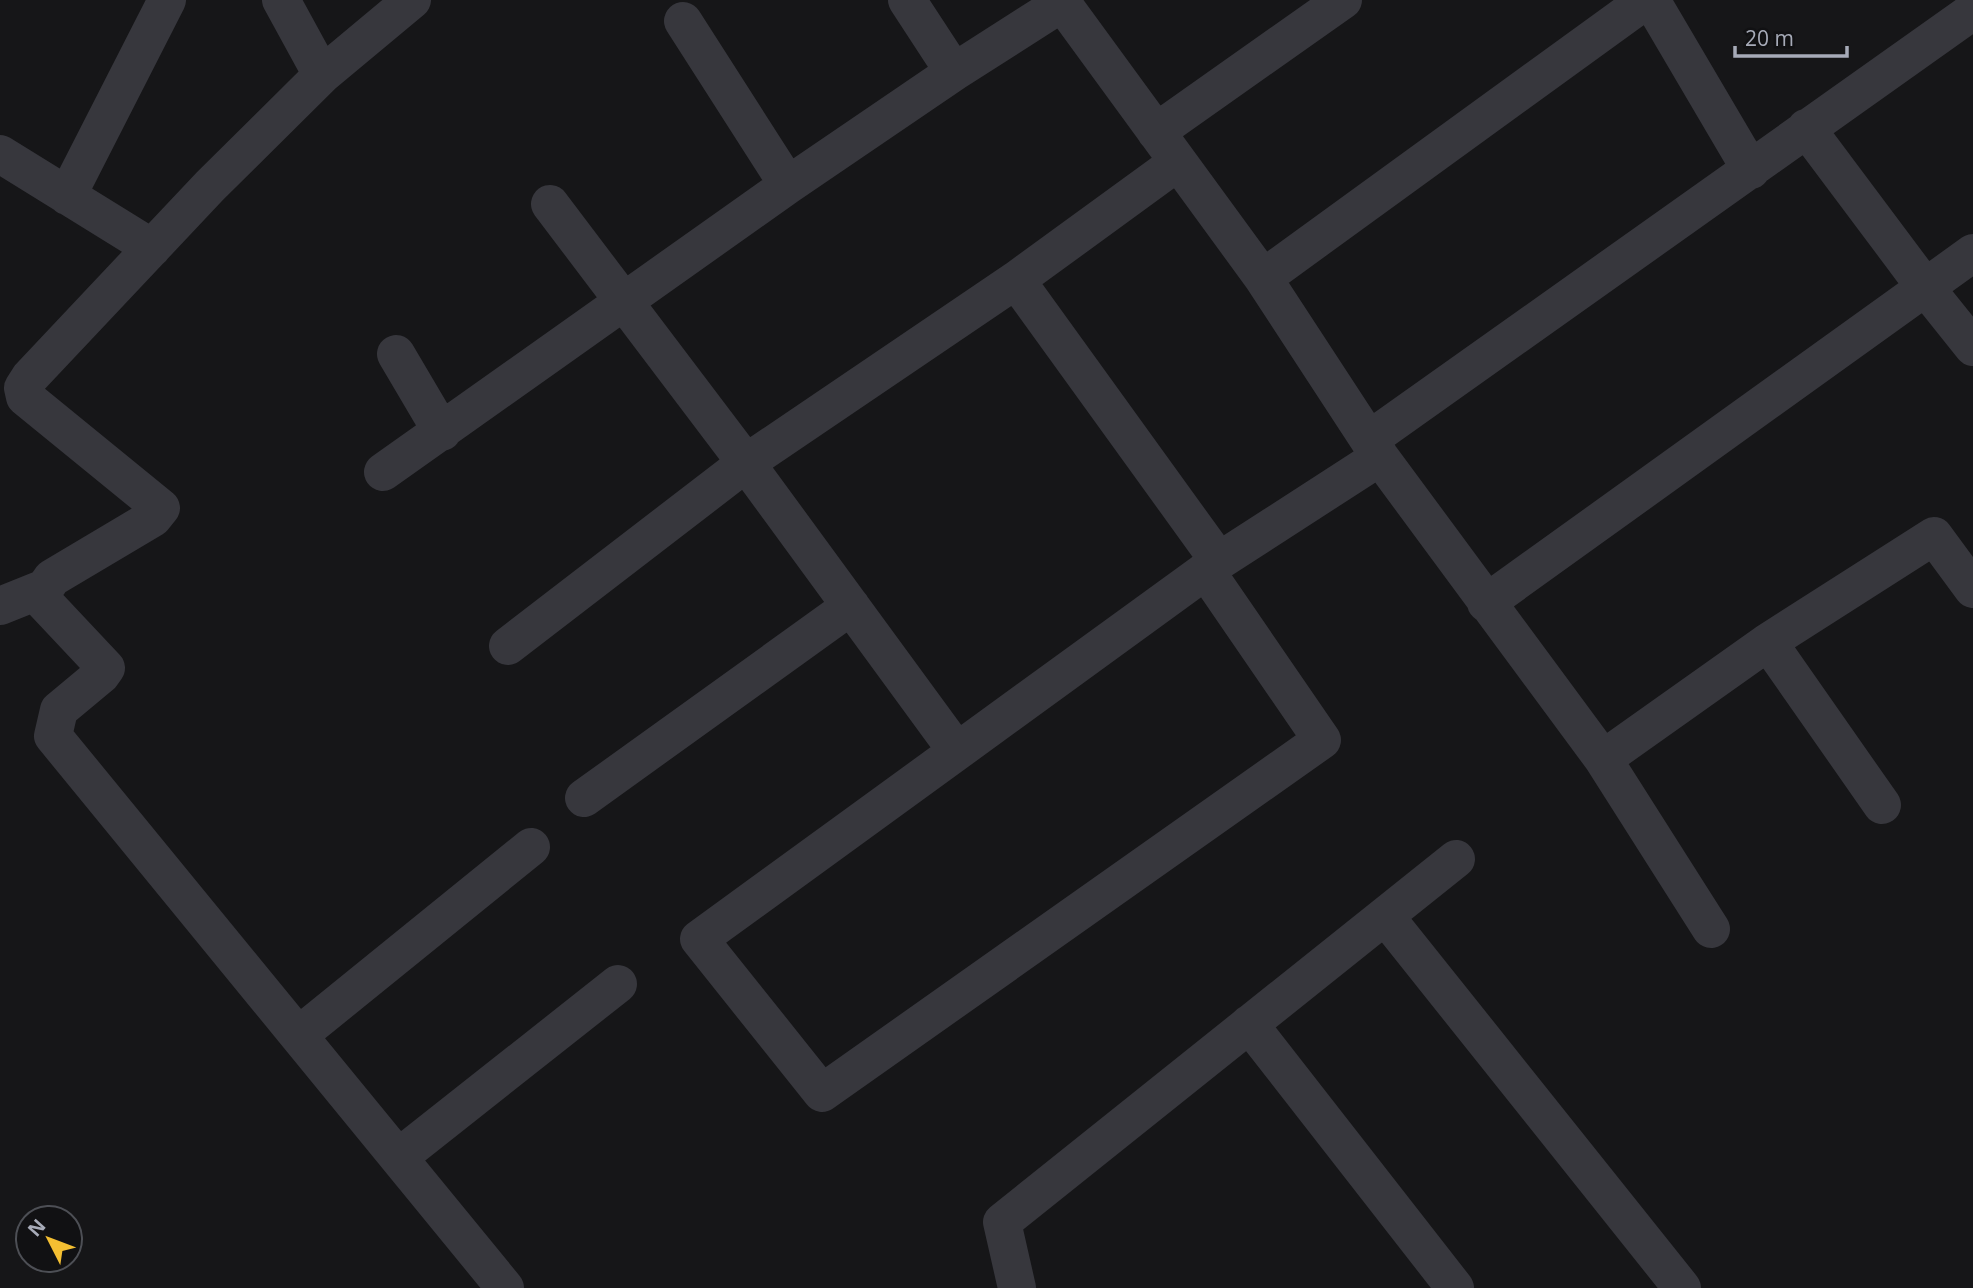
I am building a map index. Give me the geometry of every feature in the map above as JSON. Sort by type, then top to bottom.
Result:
[{"type":"street","points":[[67,195],[167,0]]},
{"type":"street","points":[[281,0],[322,75]]},
{"type":"street","points":[[412,0],[322,75],[210,186],[30,377],[23,388],[25,397],[161,508],[153,518],[52,578],[45,588],[43,601],[106,668],[102,675],[59,710],[52,736],[506,1288]]},
{"type":"street","points":[[907,0],[954,72]]},
{"type":"street","points":[[1156,132],[1343,0]]},
{"type":"street","points":[[1263,278],[1648,0],[1751,170]]},
{"type":"street","points":[[383,472],[788,185],[1061,2],[1263,278],[1375,448],[1486,603],[1603,759],[1712,929]]},
{"type":"street","points":[[1016,280],[1213,566],[1322,740],[822,1093],[699,939],[956,750],[1213,566],[1375,448],[1806,128],[1973,11]]},
{"type":"street","points":[[682,21],[788,185]]},
{"type":"street","points":[[1806,128],[1973,347]]},
{"type":"street","points":[[0,154],[152,248]]},
{"type":"street","points":[[508,646],[746,463],[1016,280],[1178,162]]},
{"type":"street","points":[[550,204],[746,463],[956,750]]},
{"type":"street","points":[[1486,603],[1973,253]]},
{"type":"street","points":[[396,354],[442,432]]},
{"type":"street","points":[[1603,759],[1768,642],[1934,536],[1973,589]]},
{"type":"street","points":[[0,606],[45,588]]},
{"type":"street","points":[[584,798],[851,606]]},
{"type":"street","points":[[1768,642],[1882,804]]},
{"type":"street","points":[[299,1035],[531,847]]},
{"type":"street","points":[[1017,1288],[1002,1222],[1456,859]]},
{"type":"street","points":[[1385,916],[1682,1288]]},
{"type":"street","points":[[399,1157],[618,984]]},
{"type":"street","points":[[1249,1024],[1455,1288]]}]
